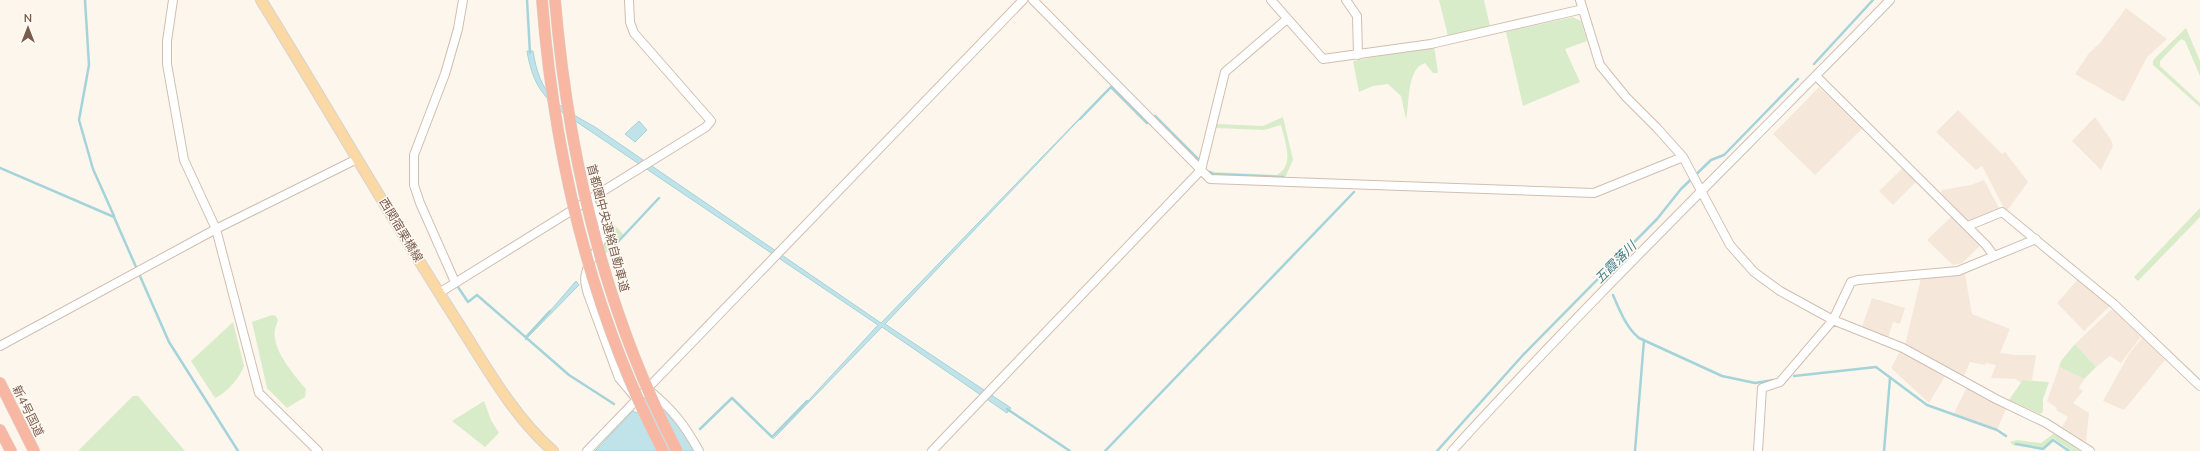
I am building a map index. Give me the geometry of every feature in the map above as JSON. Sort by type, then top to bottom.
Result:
[{"type":"highway","points":[[542,0],[551,90],[563,160],[580,232],[624,365],[663,451]]},
{"type":"highway","name":"首都圏中央連絡自動車道","points":[[555,0],[564,89],[576,157],[593,230],[612,293],[636,361],[677,451]]},
{"type":"highway","name":"新4号国道","points":[[0,383],[34,451]]},
{"type":"highway","points":[[0,430],[11,451]]},
{"type":"main road","name":"西関宿栗橋線","points":[[261,0],[439,293],[518,413],[530,428],[553,451]]},
{"type":"street","points":[[173,0],[167,41],[167,64],[184,160],[216,229],[259,394],[318,451]]},
{"type":"street","points":[[455,282],[420,203],[414,185],[414,155],[445,74],[458,29],[463,0]]},
{"type":"street","points":[[439,293],[706,127],[711,121],[634,33],[630,22],[629,0]]},
{"type":"street","points":[[587,451],[1023,0]]},
{"type":"street","points":[[1034,0],[1210,179],[1594,193],[1683,157]]},
{"type":"street","points":[[1271,0],[1286,20],[1323,59],[1431,44],[1583,10]]},
{"type":"street","points":[[1346,0],[1357,16],[1358,55]]},
{"type":"street","points":[[1580,0],[1600,65],[1626,98],[1657,128],[1683,157],[1701,188],[1730,245],[1745,264],[1764,281],[1833,320],[1903,348],[1996,399],[2046,423],[2090,451]]},
{"type":"street","points":[[1452,451],[1516,381],[1701,188],[1816,76],[1890,0]]},
{"type":"street","points":[[932,451],[1201,170],[1225,72],[1286,20]]},
{"type":"street","points":[[1816,76],[1968,226],[1994,256]]},
{"type":"street","points":[[0,346],[145,266],[357,158]]},
{"type":"street","points":[[588,199],[601,218],[603,236],[600,247],[586,271],[585,282],[619,378],[637,399]]},
{"type":"street","points":[[1968,226],[2002,212],[2114,304],[2200,386]]},
{"type":"street","points":[[1758,451],[1762,388],[1780,382],[1833,320],[1847,287],[1851,282],[1858,280],[1958,271],[2036,239]]},
{"type":"street","points":[[647,389],[671,409],[686,428],[700,451]]},
{"type":"shaded area","points":[[2126,8],[2167,39],[2147,57],[2124,102],[2075,74],[2089,53],[2100,43]]},
{"type":"shaded area","points":[[1819,87],[1863,128],[1815,175],[1773,134]]},
{"type":"shaded area","points":[[1958,110],[2002,154],[2005,152],[2028,182],[2006,212],[1982,166],[1976,170],[1936,132]]},
{"type":"shaded area","points":[[2095,117],[2111,140],[2113,146],[2101,170],[2072,141]]},
{"type":"shaded area","points":[[1904,167],[1918,180],[1893,205],[1879,191]]},
{"type":"shaded area","points":[[1984,180],[2000,210],[1969,222],[1941,193],[1942,190],[1971,185]]},
{"type":"shaded area","points":[[1952,216],[1981,245],[1962,263],[1953,265],[1927,240]]},
{"type":"shaded area","points":[[1965,274],[1972,314],[2010,329],[2000,353],[2036,355],[2032,380],[2023,380],[2021,383],[2016,379],[1991,378],[1996,365],[1986,363],[1985,365],[1970,362],[1964,376],[1905,345],[1921,278]]},
{"type":"shaded area","points":[[2080,277],[2111,305],[2084,331],[2057,303]]},
{"type":"shaded area","points":[[1872,298],[1905,308],[1900,324],[1893,322],[1888,338],[1862,327]]},
{"type":"shaded area","points":[[2113,308],[2143,334],[2121,363],[2110,356],[2096,367],[2075,344]]},
{"type":"shaded area","points":[[2143,337],[2165,360],[2124,410],[2103,401],[2129,354]]},
{"type":"shaded area","points":[[1900,351],[1945,376],[1929,403],[1891,368]]},
{"type":"shaded area","points":[[2059,367],[2084,379],[2079,388],[2083,391],[2073,403],[2089,413],[2086,442],[2062,427],[2068,417],[2056,410],[2057,408],[2047,401]]},
{"type":"shaded area","points":[[1967,387],[2006,409],[1997,430],[1953,415]]},
{"type":"green space","points":[[1439,0],[1484,0],[1490,26],[1448,36]]},
{"type":"green space","points":[[1573,17],[1581,21],[1587,41],[1565,49],[1580,82],[1523,106],[1506,32]]},
{"type":"green space","points":[[2186,28],[2200,61],[2200,76],[2185,41],[2181,39],[2160,61],[2160,66],[2200,103],[2200,107],[2153,65],[2153,61],[2156,57]]},
{"type":"green space","points":[[1434,46],[1438,73],[1433,73],[1425,63],[1415,72],[1410,88],[1406,119],[1401,96],[1388,84],[1373,86],[1359,92],[1353,61]]},
{"type":"green space","points":[[1283,117],[1293,160],[1284,180],[1213,177],[1208,173],[1208,170],[1214,172],[1277,175],[1283,171],[1286,165],[1287,153],[1281,125],[1264,130],[1216,128],[1217,124],[1263,126]]},
{"type":"green space","points":[[600,197],[607,217],[624,235],[605,254],[604,247],[606,234],[594,202]]},
{"type":"green space","points":[[2200,208],[2200,217],[2138,281],[2134,277]]},
{"type":"green space","points":[[272,315],[276,316],[278,320],[275,329],[276,345],[284,361],[306,389],[305,397],[287,408],[267,388],[252,322]]},
{"type":"green space","points":[[233,322],[244,366],[232,384],[220,396],[215,398],[191,361]]},
{"type":"green space","points":[[2075,344],[2096,367],[2084,379],[2059,367],[2061,361]]},
{"type":"green space","points":[[2023,380],[2049,382],[2043,399],[2043,412],[2040,414],[2009,400]]},
{"type":"green space","points":[[133,396],[138,396],[185,451],[78,451]]},
{"type":"green space","points":[[484,401],[491,420],[499,433],[485,447],[452,421]]},
{"type":"green space","points":[[2056,432],[2080,451],[2072,451],[2053,438],[2043,449],[2016,444],[2014,446],[2010,442],[2017,440],[2041,443]]},
{"type":"water","points":[[527,51],[533,51],[540,79],[552,98],[570,113],[595,127],[881,323],[1112,85],[885,324],[1011,408],[1007,413],[882,327],[773,439],[878,325],[562,112],[548,99],[538,86],[531,70]]},
{"type":"water","points":[[639,121],[647,130],[635,142],[625,134]]},
{"type":"water","points":[[576,281],[579,285],[525,340]]},
{"type":"water","points":[[652,393],[675,420],[696,451],[595,451],[633,411],[637,413],[643,400]]},
{"type":"waterway","points":[[85,0],[89,65],[79,120],[93,169],[114,216]]},
{"type":"waterway","points":[[527,0],[530,53]]},
{"type":"waterway","name":"五霞落川","points":[[1814,64],[1873,0]]},
{"type":"waterway","name":"五霞落川","points":[[1437,451],[1523,355],[1657,219],[1681,189],[1711,160],[1724,155],[1798,79]]},
{"type":"waterway","points":[[1080,119],[1111,87],[1147,123]]},
{"type":"waterway","points":[[1155,116],[1198,159]]},
{"type":"waterway","points":[[0,168],[114,217],[169,342],[238,451]]},
{"type":"waterway","points":[[1210,172],[1213,174],[1283,177]]},
{"type":"waterway","points":[[1105,451],[1354,192]]},
{"type":"waterway","points":[[614,246],[659,198]]},
{"type":"waterway","name":"五霞落川","points":[[1604,272],[1607,281]]},
{"type":"waterway","points":[[458,287],[468,302],[477,295],[569,375],[614,404]]},
{"type":"waterway","points":[[1613,295],[1627,324],[1639,338],[1722,376],[1755,383],[1774,380]]},
{"type":"waterway","points":[[526,337],[550,311]]},
{"type":"waterway","points":[[1635,451],[1644,340]]},
{"type":"waterway","points":[[1794,376],[1876,367],[1927,405],[1997,430],[2006,436]]},
{"type":"waterway","points":[[1884,451],[1890,378]]},
{"type":"waterway","points":[[700,429],[732,398],[772,437],[807,401]]},
{"type":"waterway","points":[[1007,409],[1070,451]]},
{"type":"waterway","points":[[2016,444],[2043,449],[2053,440],[2069,451]]}]
